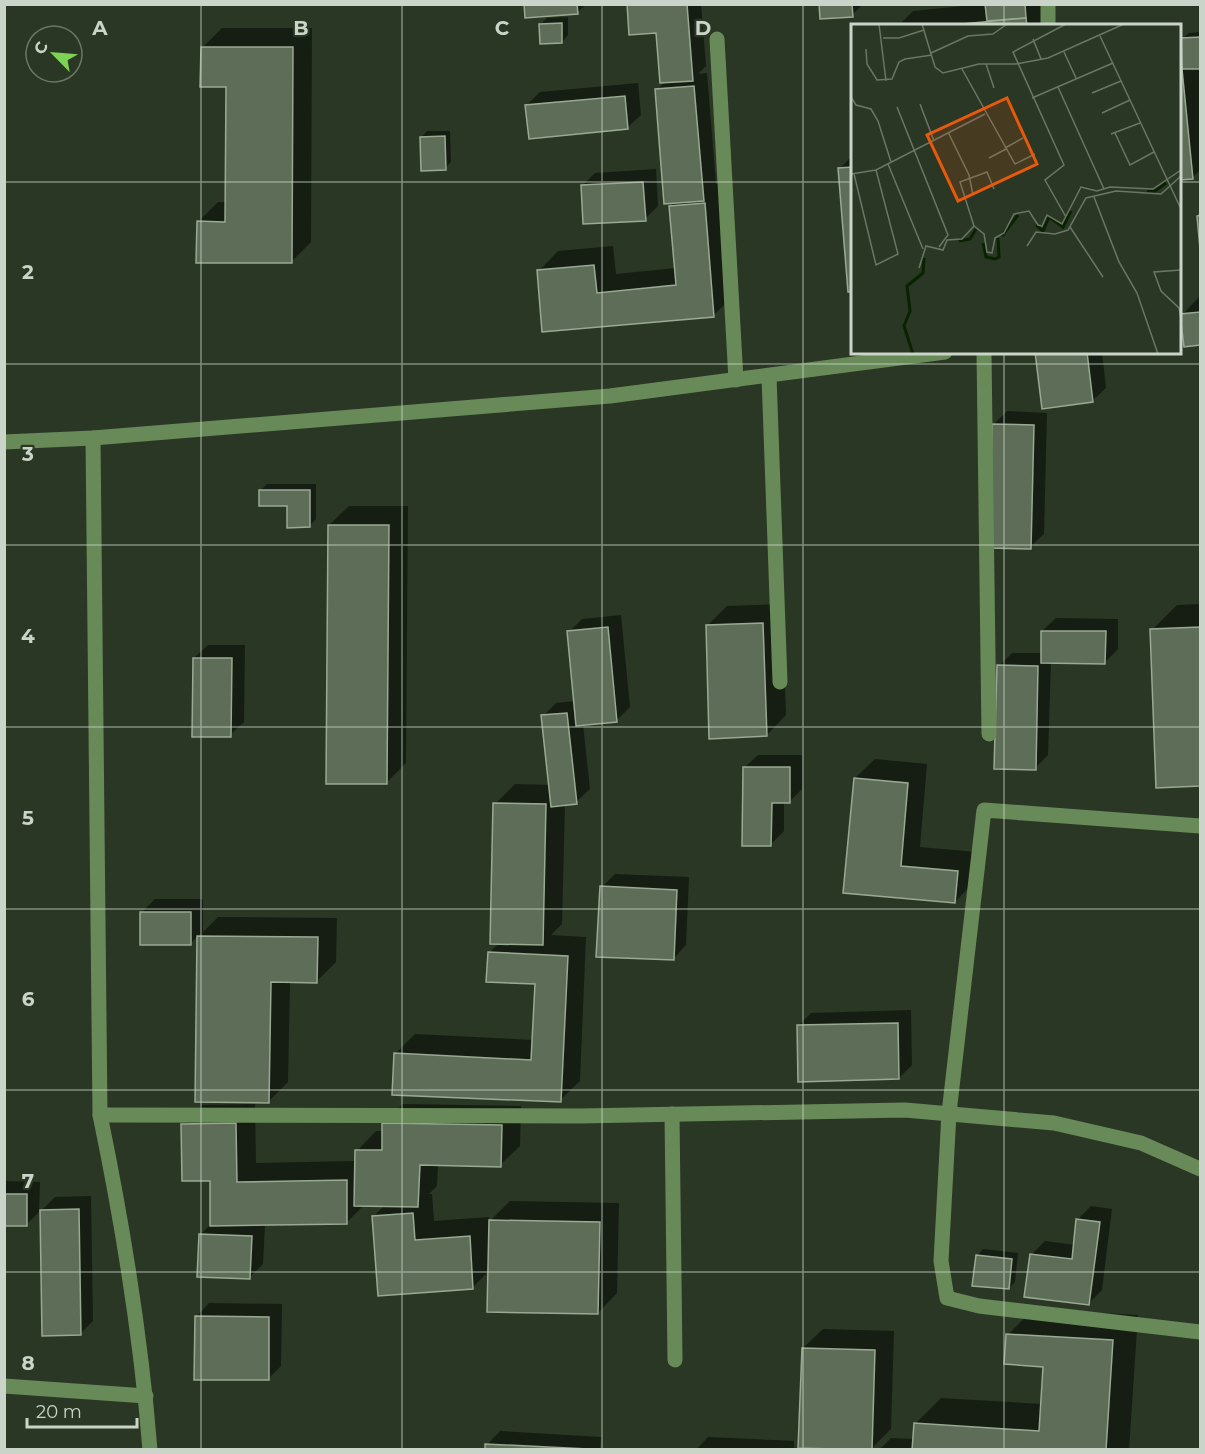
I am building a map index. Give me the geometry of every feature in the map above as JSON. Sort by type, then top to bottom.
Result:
[{"type":"street","points":[[1048,4],[1048,24]]},
{"type":"street","points":[[717,39],[736,380]]},
{"type":"street","points":[[4,442],[93,438],[610,396],[930,354]]},
{"type":"street","points":[[984,354],[989,734]]},
{"type":"street","points":[[769,376],[780,682]]},
{"type":"street","points":[[93,438],[100,1115],[122,1220],[146,1396],[150,1449]]},
{"type":"street","points":[[1200,826],[984,810],[949,1113],[941,1261],[947,1298],[979,1306],[1200,1332]]},
{"type":"street","points":[[100,1115],[580,1116],[905,1110],[1054,1123],[1141,1143],[1200,1169]]},
{"type":"street","points":[[672,1114],[675,1360]]},
{"type":"street","points":[[4,1386],[146,1396]]},
{"type":"building","points":[[524,4],[577,4],[578,14],[525,18]]},
{"type":"building","points":[[627,4],[687,4],[693,81],[660,83],[656,33],[629,35]]},
{"type":"building","points":[[819,4],[852,4],[853,17],[820,19]]},
{"type":"building","points":[[985,4],[1025,4],[1026,18],[987,21]]},
{"type":"building","points":[[1026,18],[1027,24],[962,24]]},
{"type":"building","points":[[562,23],[562,43],[540,44],[539,24]]},
{"type":"building","points":[[1200,37],[1200,69],[1182,69],[1181,38]]},
{"type":"building","points":[[201,47],[293,47],[292,263],[196,263],[197,221],[225,222],[226,87],[200,87]]},
{"type":"building","points":[[1181,59],[1193,179],[1181,180]]},
{"type":"building","points":[[694,86],[704,201],[664,204],[655,89]]},
{"type":"building","points":[[625,96],[628,129],[529,139],[525,105]]},
{"type":"building","points":[[445,136],[446,170],[421,171],[420,137]]},
{"type":"building","points":[[851,167],[851,292],[848,292],[838,168]]},
{"type":"building","points":[[643,182],[646,221],[583,224],[581,185]]},
{"type":"building","points":[[705,203],[714,317],[542,332],[537,270],[594,265],[597,293],[676,285],[669,206]]},
{"type":"building","points":[[1200,215],[1200,249],[1197,216]]},
{"type":"building","points":[[1200,312],[1200,345],[1184,347],[1181,314]]},
{"type":"building","points":[[1035,354],[1087,354],[1093,402],[1042,409]]},
{"type":"building","points":[[992,424],[1034,425],[1031,549],[989,548]]},
{"type":"building","points":[[259,490],[310,490],[310,527],[287,528],[287,506],[259,506]]},
{"type":"building","points":[[328,525],[389,525],[387,784],[326,784]]},
{"type":"building","points":[[763,623],[767,736],[709,739],[706,625]]},
{"type":"building","points":[[608,627],[617,722],[576,726],[567,631]]},
{"type":"building","points":[[1200,627],[1200,786],[1156,788],[1150,629]]},
{"type":"building","points":[[1041,631],[1106,631],[1105,664],[1041,663]]},
{"type":"building","points":[[193,658],[232,658],[231,737],[192,737]]},
{"type":"building","points":[[997,665],[1038,666],[1036,770],[994,769]]},
{"type":"building","points":[[567,713],[577,804],[551,807],[541,715]]},
{"type":"building","points":[[743,767],[790,767],[790,803],[772,803],[771,846],[742,846]]},
{"type":"building","points":[[854,778],[908,783],[901,866],[958,871],[955,903],[843,893]]},
{"type":"building","points":[[493,803],[546,804],[543,945],[490,944]]},
{"type":"building","points":[[600,886],[677,890],[674,960],[596,957]]},
{"type":"building","points":[[140,912],[191,912],[191,945],[140,945]]},
{"type":"building","points":[[197,936],[318,937],[317,983],[271,982],[269,1103],[195,1102]]},
{"type":"building","points":[[488,952],[568,956],[561,1102],[392,1095],[394,1053],[531,1060],[535,984],[486,982]]},
{"type":"building","points":[[898,1023],[899,1079],[798,1082],[797,1025]]},
{"type":"building","points":[[236,1123],[237,1182],[347,1180],[347,1224],[210,1226],[210,1181],[182,1181],[181,1124]]},
{"type":"building","points":[[382,1123],[502,1125],[501,1167],[420,1165],[418,1207],[354,1206],[355,1150],[382,1150]]},
{"type":"building","points":[[4,1194],[27,1194],[27,1226],[4,1226]]},
{"type":"building","points":[[79,1209],[81,1335],[42,1336],[40,1210]]},
{"type":"building","points":[[413,1213],[415,1240],[470,1236],[473,1289],[378,1296],[372,1216]]},
{"type":"building","points":[[1076,1219],[1100,1222],[1089,1305],[1024,1297],[1030,1254],[1072,1259]]},
{"type":"building","points":[[489,1220],[600,1222],[598,1314],[487,1312]]},
{"type":"building","points":[[199,1234],[252,1236],[250,1279],[197,1277]]},
{"type":"building","points":[[976,1255],[1012,1259],[1009,1289],[972,1286]]},
{"type":"building","points":[[195,1316],[269,1317],[269,1380],[194,1380]]},
{"type":"building","points":[[1006,1334],[1113,1340],[1106,1450],[912,1450],[914,1423],[1039,1431],[1043,1367],[1004,1364]]},
{"type":"building","points":[[802,1348],[875,1350],[872,1450],[798,1448]]},
{"type":"building","points":[[485,1444],[588,1449],[588,1450],[485,1450]]}]
